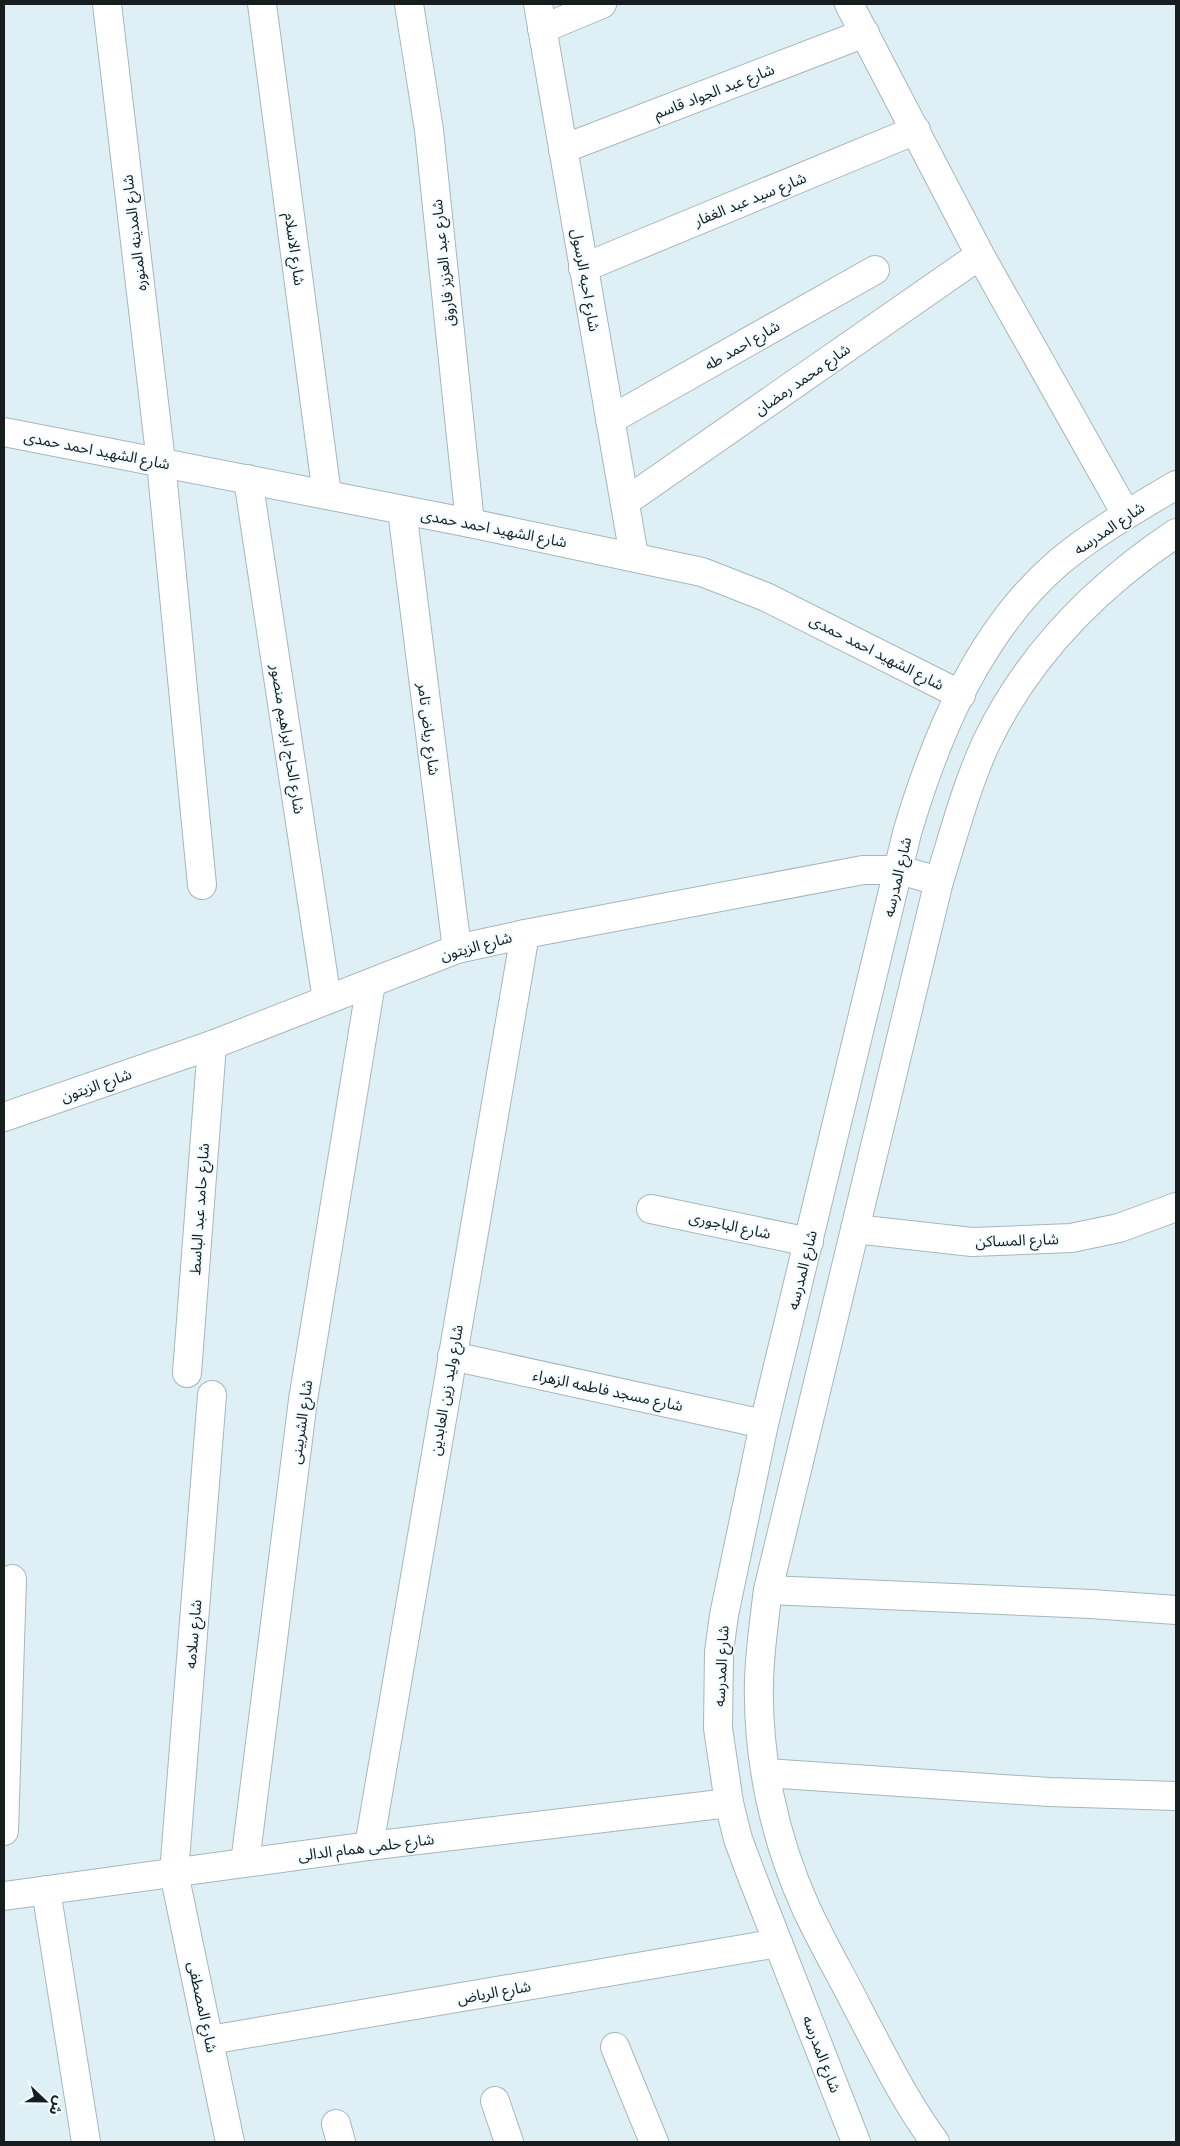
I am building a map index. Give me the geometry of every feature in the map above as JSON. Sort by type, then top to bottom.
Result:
[{"type":"street","name":"شارع المدينه المنوره","points":[[107,4],[161,462],[202,885]]},
{"type":"street","name":"شارع الاسلام","points":[[262,4],[327,495]]},
{"type":"street","name":"شارع عبد العزيز فاروق","points":[[409,4],[429,130],[470,523]]},
{"type":"street","points":[[540,16],[602,4]]},
{"type":"street","points":[[849,4],[980,255],[1126,514]]},
{"type":"street","name":"شارع احبه الرسول","points":[[540,16],[634,556]]},
{"type":"street","name":"شارع عبد الجواد قاسم","points":[[563,149],[865,33]]},
{"type":"street","name":"شارع سيد عبد الغفار","points":[[583,268],[916,130]]},
{"type":"street","name":"شارع محمد رمضان","points":[[624,502],[980,255]]},
{"type":"street","name":"شارع احمد طه","points":[[610,420],[874,270]]},
{"type":"street","name":"شارع الشهيد احمد حمدى","points":[[4,427],[161,462],[634,556],[702,572],[766,597],[961,695]]},
{"type":"street","name":"شارع الحاج ابراهيم منصور","points":[[248,479],[327,1000]]},
{"type":"street","name":"شارع المدرسه","points":[[856,2142],[750,1874],[729,1803],[718,1728],[719,1652],[724,1615],[764,1424],[907,833],[927,771],[980,657],[998,630],[1029,591],[1059,562],[1126,514],[1176,485]]},
{"type":"street","name":"شارع رياض تامر","points":[[402,510],[457,949]]},
{"type":"street","points":[[935,2142],[898,2085],[806,1908],[788,1864],[775,1819],[766,1773],[761,1727],[759,1682],[768,1590],[939,881],[968,786],[988,741],[1022,682],[1039,657],[1071,620],[1106,585],[1144,554],[1176,533]]},
{"type":"street","name":"شارع الزيتون","points":[[4,1117],[212,1044],[457,949],[524,934],[863,870],[899,870],[939,881]]},
{"type":"street","name":"شارع وليد زين العابدين","points":[[369,1846],[524,934]]},
{"type":"street","name":"شارع الشربينى","points":[[245,1863],[303,1400],[371,982]]},
{"type":"street","name":"شارع حامد عبد الباسط","points":[[187,1373],[212,1044]]},
{"type":"street","name":"شارع المساكن","points":[[855,1228],[972,1242],[1071,1238],[1119,1228],[1176,1207]]},
{"type":"street","name":"شارع الباجورى","points":[[651,1209],[808,1242]]},
{"type":"street","name":"شارع مسجد فاطمه الزهراء","points":[[452,1356],[764,1424]]},
{"type":"street","name":"شارع سلامه","points":[[174,1873],[212,1395]]},
{"type":"street","points":[[4,1831],[12,1579]]},
{"type":"street","points":[[768,1590],[1091,1604],[1176,1610]]},
{"type":"street","points":[[766,1773],[1040,1792],[1176,1796]]},
{"type":"street","name":"شارع حلمى همام الدالى","points":[[4,1896],[369,1846],[729,1803]]},
{"type":"street","name":"شارع المصطفى","points":[[174,1873],[230,2142]]},
{"type":"street","points":[[46,1890],[86,2142]]},
{"type":"street","name":"شارع الرياض","points":[[210,2040],[778,1943]]},
{"type":"street","points":[[616,2046],[654,2142]]},
{"type":"street","points":[[495,2101],[509,2142]]}]
